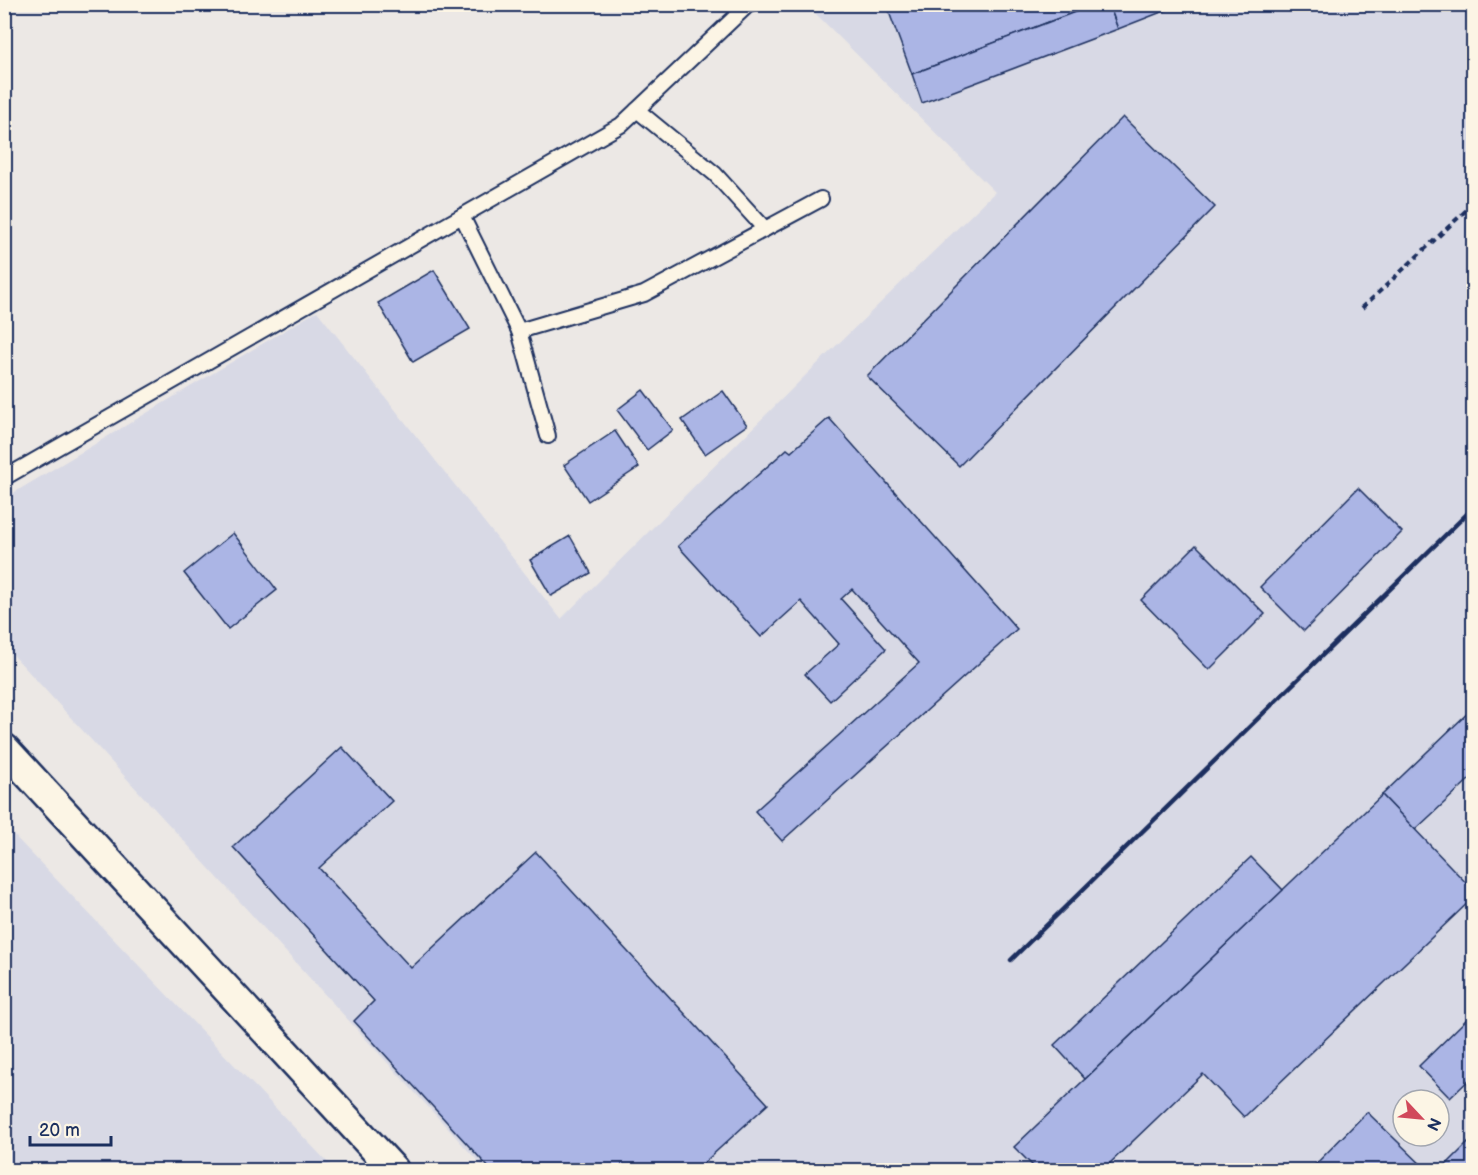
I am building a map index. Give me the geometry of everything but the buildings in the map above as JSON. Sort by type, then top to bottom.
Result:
[{"type":"street","points":[[4,748],[394,1170]]},
{"type":"lane","points":[[4,478],[621,125],[749,4]]},
{"type":"lane","points":[[637,110],[716,174],[765,229]]},
{"type":"lane","points":[[519,331],[644,294],[821,199]]},
{"type":"lane","points":[[462,216],[519,331],[548,436]]},
{"type":"path","points":[[1362,308],[1473,203]]},
{"type":"shaded area","points":[[807,5],[1473,5],[1473,1170],[486,1170],[5,646],[5,498],[317,311],[561,619],[809,372],[995,192]]},
{"type":"shaded area","points":[[5,826],[335,1170],[5,1170]]},
{"type":"railway","points":[[1011,960],[1474,507]]}]
